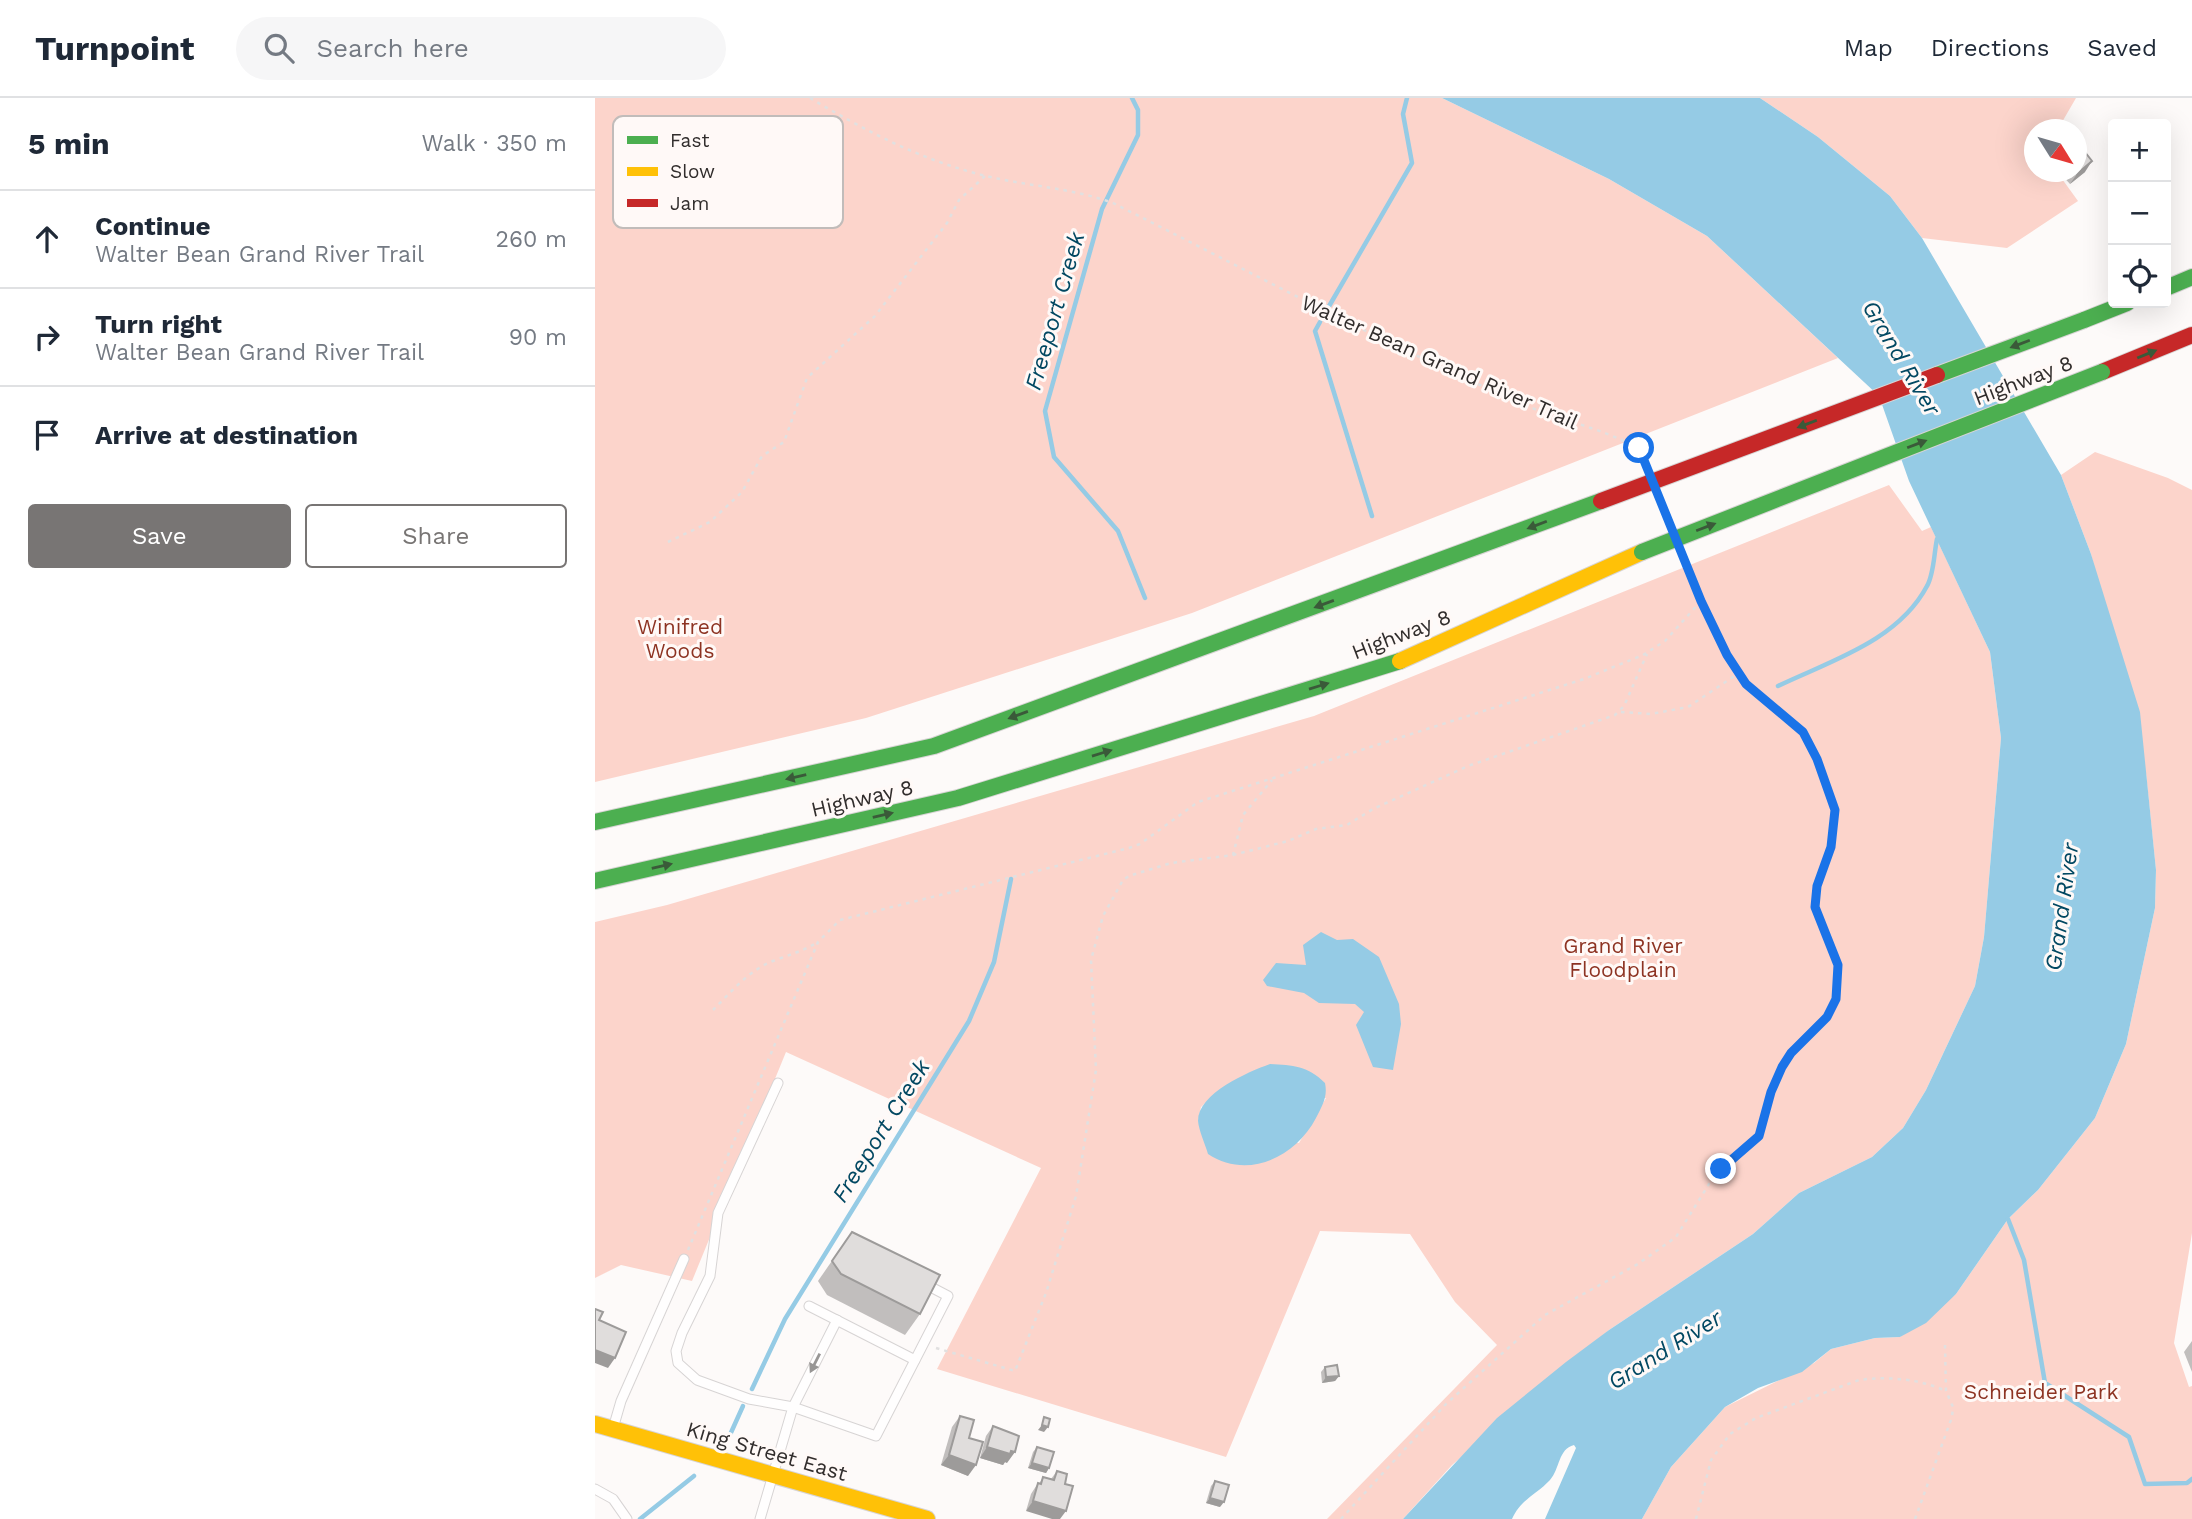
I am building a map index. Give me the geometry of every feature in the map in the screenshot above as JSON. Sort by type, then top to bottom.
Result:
[{"type":"main road","points":[[2171,286],[2192,277]]},
{"type":"main road","name":"Highway 8","points":[[595,822],[934,746],[1601,501],[2114,308]]},
{"type":"main road","name":"Highway 8","points":[[595,881],[958,798],[1397,662],[1642,552],[2192,335]]},
{"type":"main road","name":"King Street East","points":[[595,1424],[927,1519]]},
{"type":"lane","points":[[778,1083],[717,1213],[710,1276],[692,1308],[676,1351],[678,1363],[697,1380],[749,1399],[793,1407],[876,1436],[948,1296],[920,1282]]},
{"type":"lane","points":[[613,1429],[621,1401],[684,1259]]},
{"type":"lane","points":[[810,1306],[915,1360]]},
{"type":"lane","points":[[759,1519],[793,1407],[837,1320]]},
{"type":"lane","points":[[595,1489],[613,1499],[627,1519]]},
{"type":"path","name":"Walter Bean Grand River Trail","points":[[810,98],[843,116]]},
{"type":"path","name":"Walter Bean Grand River Trail","points":[[843,116],[885,139],[931,159],[985,176],[1095,197],[1113,203],[1320,309],[1490,390],[1547,415],[1631,443],[1644,454],[1649,467]]},
{"type":"path","points":[[668,542],[711,522],[742,492],[762,456],[784,442],[807,378],[875,316],[947,223],[959,200],[985,176]]},
{"type":"path","points":[[1659,493],[1669,519]]},
{"type":"path","points":[[1341,1519],[1446,1404],[1545,1315],[1620,1275],[1676,1237],[1714,1176],[1759,1136],[1771,1092],[1782,1067],[1791,1053],[1827,1017],[1836,999],[1838,965],[1815,907],[1817,886],[1831,847],[1835,825],[1835,810],[1829,789],[1803,732],[1746,684],[1739,673],[1701,601],[1684,557]]},
{"type":"path","points":[[684,1259],[818,943],[832,926],[849,916],[1140,844],[1198,802],[1584,679],[1648,652],[1665,641],[1701,601]]},
{"type":"path","points":[[1621,712],[1648,652]]},
{"type":"path","points":[[923,1345],[1015,1371],[1046,1293],[1076,1196],[1096,1070],[1091,960],[1103,916],[1123,880],[1171,863],[1233,855],[1288,841],[1316,829],[1347,825],[1373,809],[1468,766],[1621,712],[1651,715],[1688,706],[1739,673]]},
{"type":"path","points":[[1233,855],[1243,816],[1274,778]]},
{"type":"path","points":[[713,1010],[743,980],[771,961],[793,957],[818,943]]},
{"type":"path","points":[[1915,1519],[1952,1417],[1953,1407],[1946,1391],[1945,1344]]},
{"type":"path","points":[[1696,1519],[1711,1460],[1722,1442],[1745,1422],[1867,1379],[1918,1382],[1946,1391]]},
{"type":"green space","name":"Winifred Woods","points":[[595,98],[1442,98],[1609,179],[1707,236],[1838,358],[1192,613],[866,718],[595,782]]},
{"type":"green space","points":[[1760,98],[2076,98],[2064,119],[2024,119],[2024,182],[2064,182],[2078,201],[2007,248],[1922,238],[1890,196],[1818,137]]},
{"type":"green space","name":"Schneider Park","points":[[2095,452],[2168,478],[2192,490],[2192,1233],[2174,1343],[2189,1387],[2192,1386],[2192,1519],[1642,1519],[1671,1467],[1725,1407],[1814,1363],[1831,1349],[1875,1338],[1900,1337],[1956,1294],[2008,1219],[2038,1190],[2095,1118],[2126,1044],[2155,908],[2156,870],[2146,773],[2091,554],[2061,475]]},
{"type":"green space","name":"Grand River Floodplain","points":[[1889,485],[1922,531],[1931,527],[1990,652],[2001,738],[1984,937],[1975,986],[1926,1090],[1903,1128],[1872,1157],[1799,1193],[1753,1234],[1609,1330],[1452,1465],[1403,1519],[1327,1519],[1497,1345],[1455,1302],[1410,1234],[1320,1231],[1226,1457],[937,1369],[1041,1168],[786,1052],[692,1281],[621,1265],[595,1278],[595,922],[667,905],[1314,716]],"holes":[[[1212,1097],[1326,1098],[1299,1143],[1198,1122],[1201,1107]]]},
{"type":"water","name":"Grand River","points":[[1442,98],[1760,98],[1818,137],[1890,196],[1922,238],[2061,475],[2091,554],[2140,712],[2156,870],[2155,908],[2126,1044],[2095,1118],[2038,1190],[2008,1219],[1956,1294],[1926,1323],[1900,1337],[1875,1338],[1831,1349],[1802,1372],[1758,1388],[1725,1407],[1671,1467],[1642,1519],[1545,1519],[1576,1448],[1574,1445],[1562,1455],[1550,1480],[1524,1502],[1512,1519],[1403,1519],[1497,1418],[1566,1362],[1609,1330],[1753,1234],[1799,1193],[1872,1157],[1903,1128],[1926,1090],[1975,986],[1984,937],[2001,738],[1990,652],[1909,481],[1879,396],[1707,236],[1609,179]]},
{"type":"water","points":[[1321,932],[1337,940],[1353,939],[1379,957],[1399,1004],[1401,1024],[1393,1070],[1373,1067],[1356,1025],[1364,1012],[1355,1004],[1319,1003],[1304,993],[1267,986],[1263,980],[1276,963],[1306,965],[1303,945]]},
{"type":"water","points":[[1270,1064],[1300,1068],[1325,1083],[1324,1101],[1307,1132],[1283,1154],[1254,1165],[1223,1162],[1208,1154],[1198,1121],[1206,1101],[1226,1085]]},
{"type":"building","points":[[852,1232],[940,1275],[920,1314],[841,1274],[832,1261]]},
{"type":"building","points":[[595,1309],[603,1312],[599,1320],[626,1332],[615,1358],[595,1350]]},
{"type":"building","points":[[1337,1365],[1339,1376],[1326,1377],[1325,1367]]},
{"type":"building","points":[[960,1416],[974,1420],[969,1438],[983,1442],[976,1465],[949,1455]]},
{"type":"building","points":[[1044,1417],[1050,1419],[1048,1427],[1042,1425]]},
{"type":"building","points":[[993,1426],[1019,1436],[1015,1452],[1011,1451],[1010,1454],[987,1447]]},
{"type":"building","points":[[1037,1447],[1054,1452],[1049,1468],[1032,1463]]},
{"type":"building","points":[[1057,1471],[1067,1474],[1065,1484],[1073,1486],[1066,1511],[1033,1501],[1038,1483],[1041,1484],[1043,1477],[1054,1480]]},
{"type":"building","points":[[1215,1481],[1229,1485],[1224,1502],[1210,1498]]},
{"type":"waterway","name":"Freeport Creek","points":[[1132,98],[1138,110],[1138,135],[1102,209],[1045,411],[1054,457],[1118,531],[1145,598]]},
{"type":"waterway","points":[[1328,308],[1412,163],[1403,114],[1407,98]]},
{"type":"waterway","points":[[1320,322],[1315,331],[1372,516]]},
{"type":"waterway","points":[[1778,686],[1861,647],[1899,621],[1927,586],[1937,539]]},
{"type":"waterway","name":"Freeport Creek","points":[[752,1389],[785,1319],[969,1021],[994,962],[1011,879]]},
{"type":"waterway","points":[[2008,1219],[2024,1260],[2045,1383],[2129,1437],[2145,1484],[2187,1483],[2192,1479]]},
{"type":"waterway","name":"Freeport Creek","points":[[729,1437],[743,1406]]},
{"type":"waterway","points":[[640,1519],[694,1476]]},
{"type":"traffic: fast","points":[[2171,286],[2192,277]]},
{"type":"traffic: fast","points":[[2084,320],[2114,308]]},
{"type":"traffic: fast","points":[[1937,375],[2084,320]]},
{"type":"traffic: fast","points":[[1642,552],[2102,372]]},
{"type":"traffic: fast","points":[[595,822],[934,746],[1601,501]]},
{"type":"traffic: fast","points":[[595,881],[958,798],[1400,661]]},
{"type":"traffic: slow","points":[[1400,661],[1642,552]]},
{"type":"traffic: slow","points":[[595,1424],[927,1519]]},
{"type":"traffic: jam","points":[[2102,372],[2192,335]]},
{"type":"traffic: jam","points":[[1601,501],[1937,375]]},
{"type":"route","points":[[1639,448],[1644,454],[1701,601],[1727,655],[1746,684],[1794,721],[1803,732],[1817,759],[1835,810],[1831,847],[1817,886],[1815,907],[1838,965],[1840,979],[1836,999],[1827,1017],[1791,1053],[1782,1067],[1771,1092],[1764,1126],[1759,1136],[1753,1144],[1721,1169]]}]
